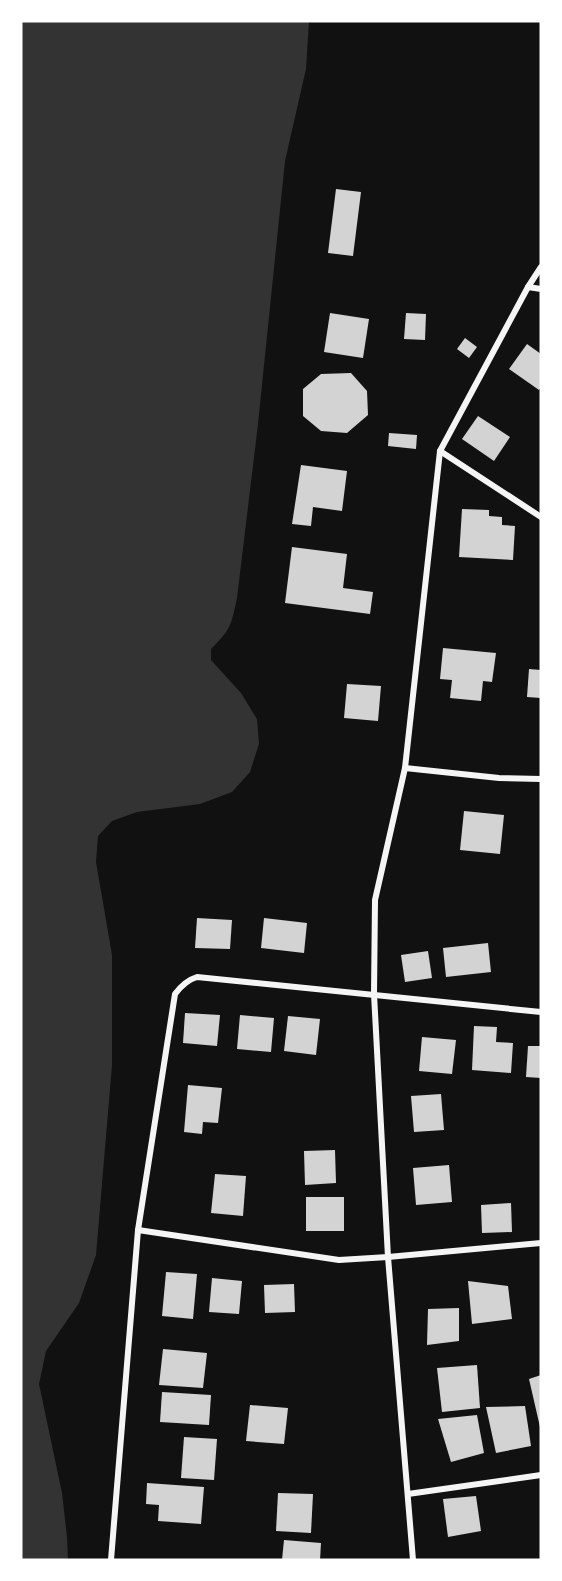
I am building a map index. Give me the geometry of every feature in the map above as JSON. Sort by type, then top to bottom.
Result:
[{"type":"street","points":[[412,1560],[388,1257],[375,994],[375,900],[405,768],[440,451],[541,267]]},
{"type":"street","points":[[528,287],[541,289]]},
{"type":"street","points":[[440,451],[541,517]]},
{"type":"street","points":[[405,768],[499,778],[541,779]]},
{"type":"street","points":[[111,1560],[138,1230],[175,994],[185,982],[197,977],[541,1012]]},
{"type":"street","points":[[138,1230],[339,1260],[541,1243]]},
{"type":"street","points":[[408,1494],[541,1475]]},
{"type":"shaded area","points":[[21,21],[309,21],[306,69],[285,161],[258,424],[237,598],[229,626],[223,637],[211,649],[211,660],[241,693],[257,719],[259,744],[250,772],[232,792],[200,804],[137,812],[112,821],[98,836],[96,862],[112,955],[112,1065],[96,1255],[79,1303],[46,1351],[39,1384],[62,1493],[68,1560],[21,1560]]},
{"type":"building","points":[[336,189],[361,192],[353,256],[328,253]]},
{"type":"building","points":[[330,313],[369,319],[363,358],[324,352]]},
{"type":"building","points":[[406,313],[426,314],[425,340],[404,339]]},
{"type":"building","points":[[465,338],[477,347],[469,358],[457,349]]},
{"type":"building","points":[[527,344],[541,354],[541,387],[539,390],[509,369]]},
{"type":"building","points":[[351,373],[367,391],[368,415],[347,433],[321,431],[303,416],[303,389],[321,374]]},
{"type":"building","points":[[478,416],[510,437],[494,461],[462,439]]},
{"type":"building","points":[[389,433],[417,435],[416,449],[388,446]]},
{"type":"building","points":[[301,465],[347,471],[342,511],[313,507],[311,526],[292,524]]},
{"type":"building","points":[[462,509],[489,510],[489,516],[502,517],[502,525],[515,526],[513,560],[459,557]]},
{"type":"building","points":[[292,547],[347,554],[343,588],[373,592],[370,614],[285,603]]},
{"type":"building","points":[[443,648],[496,653],[492,682],[483,681],[481,701],[450,698],[452,680],[440,679]]},
{"type":"building","points":[[529,669],[541,670],[541,698],[527,697]]},
{"type":"building","points":[[347,684],[381,686],[378,721],[344,718]]},
{"type":"building","points":[[464,811],[504,815],[500,854],[460,850]]},
{"type":"building","points":[[197,918],[232,920],[230,949],[195,948]]},
{"type":"building","points":[[264,918],[307,923],[304,953],[261,948]]},
{"type":"building","points":[[488,943],[491,972],[446,977],[443,948]]},
{"type":"building","points":[[428,951],[432,978],[405,982],[401,955]]},
{"type":"building","points":[[185,1013],[220,1015],[217,1046],[183,1043]]},
{"type":"building","points":[[240,1015],[274,1018],[271,1052],[237,1049]]},
{"type":"building","points":[[288,1016],[320,1019],[316,1055],[284,1051]]},
{"type":"building","points":[[474,1026],[497,1027],[496,1042],[513,1043],[511,1073],[472,1070]]},
{"type":"building","points":[[422,1037],[456,1040],[452,1074],[419,1071]]},
{"type":"building","points":[[528,1046],[541,1046],[541,1078],[526,1077]]},
{"type":"building","points":[[188,1085],[222,1088],[218,1123],[203,1122],[202,1134],[184,1132]]},
{"type":"building","points":[[441,1094],[444,1130],[414,1132],[411,1096]]},
{"type":"building","points":[[335,1150],[336,1183],[305,1185],[304,1151]]},
{"type":"building","points":[[449,1165],[452,1202],[416,1205],[413,1168]]},
{"type":"building","points":[[215,1174],[246,1176],[243,1216],[211,1213]]},
{"type":"building","points":[[306,1197],[344,1197],[344,1231],[306,1231]]},
{"type":"building","points":[[511,1203],[512,1232],[482,1233],[481,1205]]},
{"type":"building","points":[[166,1272],[197,1274],[193,1319],[162,1316]]},
{"type":"building","points":[[212,1278],[242,1281],[239,1314],[209,1312]]},
{"type":"building","points":[[468,1281],[508,1286],[512,1319],[472,1324]]},
{"type":"building","points":[[294,1284],[295,1312],[265,1313],[264,1285]]},
{"type":"building","points":[[459,1308],[459,1341],[427,1345],[428,1309]]},
{"type":"building","points":[[163,1349],[207,1353],[203,1388],[159,1385]]},
{"type":"building","points":[[477,1365],[480,1408],[442,1412],[437,1368]]},
{"type":"building","points":[[541,1375],[541,1426],[540,1427],[529,1379]]},
{"type":"building","points":[[162,1392],[211,1395],[209,1425],[160,1422]]},
{"type":"building","points":[[250,1405],[288,1408],[284,1444],[246,1441]]},
{"type":"building","points":[[525,1406],[531,1446],[496,1453],[486,1407]]},
{"type":"building","points":[[477,1415],[484,1453],[451,1462],[438,1419]]},
{"type":"building","points":[[184,1437],[217,1439],[214,1480],[181,1478]]},
{"type":"building","points":[[147,1483],[204,1487],[201,1524],[158,1521],[159,1505],[146,1504]]},
{"type":"building","points":[[278,1493],[313,1494],[311,1533],[276,1531]]},
{"type":"building","points":[[476,1496],[481,1531],[448,1537],[443,1499]]},
{"type":"building","points":[[284,1540],[321,1543],[320,1560],[282,1560]]}]
